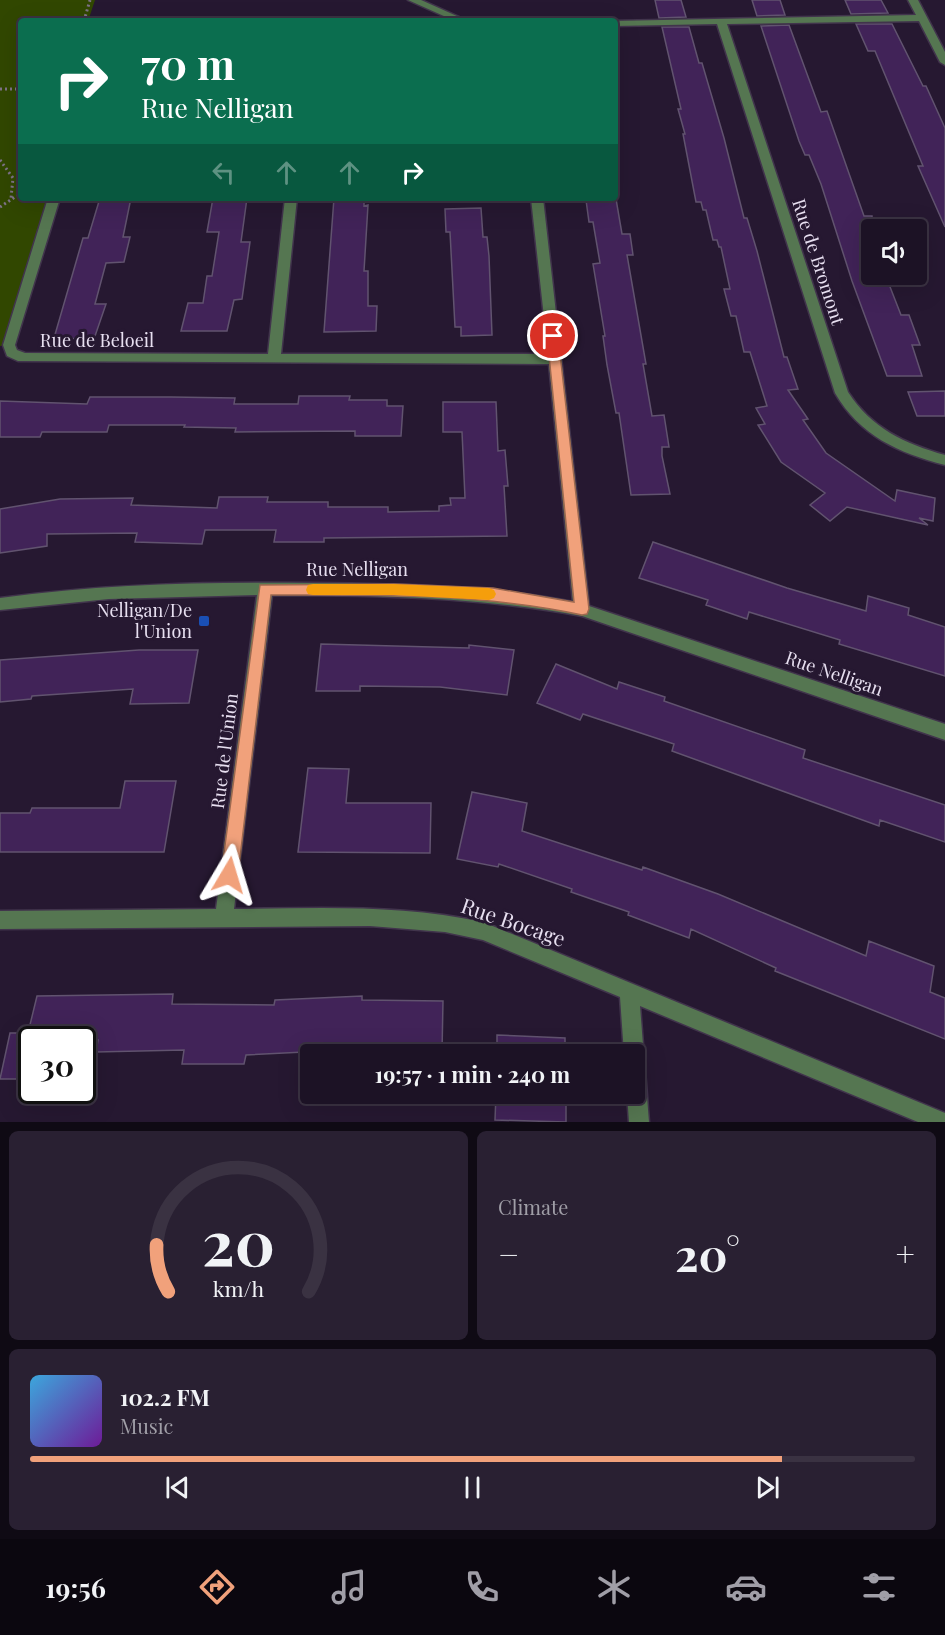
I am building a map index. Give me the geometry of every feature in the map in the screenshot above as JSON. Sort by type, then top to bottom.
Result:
[{"type":"street","points":[[413,0],[456,18]]},
{"type":"street","points":[[913,0],[945,62]]},
{"type":"street","points":[[618,23],[921,18]]},
{"type":"street","name":"Rue de Bromont","points":[[721,21],[842,393],[849,407],[875,432],[908,449],[945,460]]},
{"type":"street","name":"Rue de Beloeil","points":[[53,201],[9,345],[12,352],[23,358],[555,359]]},
{"type":"street","points":[[274,359],[291,201]]},
{"type":"street","points":[[537,201],[582,609]]},
{"type":"street","name":"Rue Nelligan","points":[[0,604],[53,596],[111,592],[265,590],[394,589],[493,594],[534,599],[582,609],[945,732]]},
{"type":"street","name":"Rue de l'Union","points":[[224,917],[265,590]]},
{"type":"street","name":"Rue Bocage","points":[[0,920],[370,917],[445,923],[483,932],[629,990],[943,1122]]},
{"type":"street","points":[[629,990],[633,1044]]},
{"type":"street","points":[[638,1104],[639,1122]]},
{"type":"path","points":[[85,18],[90,0]]},
{"type":"path","points":[[0,89],[18,89]]},
{"type":"path","points":[[0,160],[13,178],[10,198]]},
{"type":"path","points":[[0,207],[10,198],[18,195]]},
{"type":"green space","points":[[0,0],[95,0],[89,18],[18,18],[18,201],[53,201],[9,345],[0,346]]},
{"type":"building","points":[[655,0],[681,0],[686,17],[659,18]]},
{"type":"building","points":[[752,0],[780,0],[785,15],[757,16]]},
{"type":"building","points":[[845,0],[881,0],[888,13],[851,14]]},
{"type":"building","points":[[856,24],[892,24],[923,86],[926,86],[945,128],[945,227],[918,166],[923,166],[875,51],[868,51]]},
{"type":"building","points":[[789,25],[821,112],[827,111],[864,216],[872,216],[872,219],[861,219],[861,285],[889,285],[901,315],[909,315],[920,345],[912,345],[922,376],[887,376],[852,281],[821,184],[809,155],[805,155],[799,141],[761,26]]},
{"type":"building","points":[[662,27],[689,27],[699,63],[702,63],[744,218],[747,218],[757,251],[784,357],[787,357],[798,389],[788,390],[808,419],[803,420],[826,453],[895,501],[897,490],[935,498],[933,521],[919,518],[928,525],[847,507],[830,521],[810,505],[825,493],[781,462],[758,425],[765,424],[756,408],[767,406],[750,352],[744,352],[736,316],[731,316],[724,289],[730,289],[721,247],[717,240],[713,240],[706,210],[703,210],[701,202],[696,202],[683,134],[685,134],[678,109],[681,109]]},
{"type":"building","points":[[99,201],[130,201],[123,237],[130,237],[124,262],[106,263],[95,304],[106,304],[94,339],[54,338],[83,238],[88,238]]},
{"type":"building","points":[[212,201],[247,201],[241,242],[250,242],[242,299],[234,300],[227,331],[181,331],[188,303],[203,303],[207,276],[212,276],[219,232],[207,232]]},
{"type":"building","points":[[334,201],[364,201],[364,206],[368,205],[364,271],[368,271],[368,306],[377,306],[376,331],[324,332]]},
{"type":"building","points":[[586,201],[616,201],[622,234],[630,234],[633,255],[627,255],[646,364],[643,364],[652,416],[664,415],[669,447],[662,447],[662,456],[670,494],[631,495],[619,413],[616,413],[607,365],[603,336],[605,336],[593,264],[600,263],[593,222],[589,222]]},
{"type":"building","points":[[481,208],[483,237],[487,237],[489,256],[492,335],[461,336],[461,327],[455,327],[450,232],[446,232],[445,209]]},
{"type":"building","points":[[945,391],[945,416],[917,416],[908,392]]},
{"type":"building","points":[[299,396],[350,396],[349,400],[387,400],[387,406],[403,406],[401,436],[355,436],[355,431],[235,432],[236,428],[184,427],[185,425],[109,425],[107,432],[42,432],[40,437],[0,437],[0,401],[87,404],[90,397],[171,397],[235,398],[234,404],[298,404]]},
{"type":"building","points":[[443,402],[496,402],[498,451],[505,450],[508,486],[504,486],[507,536],[324,538],[324,542],[274,542],[276,530],[205,530],[202,544],[135,542],[137,533],[47,534],[47,546],[0,553],[0,509],[60,499],[133,498],[131,505],[217,508],[219,497],[268,497],[267,502],[328,502],[328,507],[388,507],[388,512],[439,511],[439,506],[451,505],[450,498],[465,498],[462,432],[443,432]]},
{"type":"building","points":[[653,542],[787,588],[866,611],[868,596],[909,608],[908,615],[945,627],[945,676],[839,644],[840,640],[749,612],[747,619],[706,605],[708,600],[639,578]]},
{"type":"building","points":[[321,644],[469,648],[469,645],[514,650],[507,695],[440,687],[360,686],[360,691],[316,691]]},
{"type":"building","points":[[139,650],[198,650],[189,703],[130,704],[133,689],[32,696],[31,699],[0,702],[0,660]]},
{"type":"building","points":[[556,664],[617,689],[619,682],[665,697],[664,701],[805,750],[803,758],[945,805],[945,842],[880,820],[879,826],[672,751],[674,744],[583,714],[580,720],[537,703]]},
{"type":"building","points":[[308,768],[349,769],[346,803],[431,803],[430,853],[298,852]]},
{"type":"building","points":[[125,781],[176,781],[164,852],[0,852],[0,813],[30,813],[32,808],[120,808]]},
{"type":"building","points":[[472,792],[527,803],[522,831],[642,870],[643,867],[718,894],[866,956],[869,941],[934,966],[930,992],[945,998],[945,1039],[775,971],[776,968],[691,929],[689,938],[628,915],[629,912],[571,892],[572,889],[499,864],[498,867],[457,859]]},
{"type":"building","points":[[173,994],[172,1004],[274,1005],[275,1000],[362,996],[362,1000],[443,1001],[442,1044],[300,1044],[300,1052],[246,1055],[244,1064],[182,1064],[184,1050],[96,1052],[98,1040],[96,1040],[96,1026],[30,1026],[37,996]]},
{"type":"building","points":[[10,1033],[18,1033],[18,1079],[0,1079]]},
{"type":"building","points":[[497,1035],[565,1038],[565,1044],[497,1044]]},
{"type":"building","points":[[496,1104],[566,1104],[566,1122],[495,1120]]},
{"type":"slow traffic","points":[[313,590],[394,589],[489,594]]},
{"type":"place","name":"Nelligan/De l'Union","points":[[204,621]]},
{"type":"route","points":[[229,875],[265,590],[394,589],[493,594],[534,599],[582,609],[553,336]]}]
